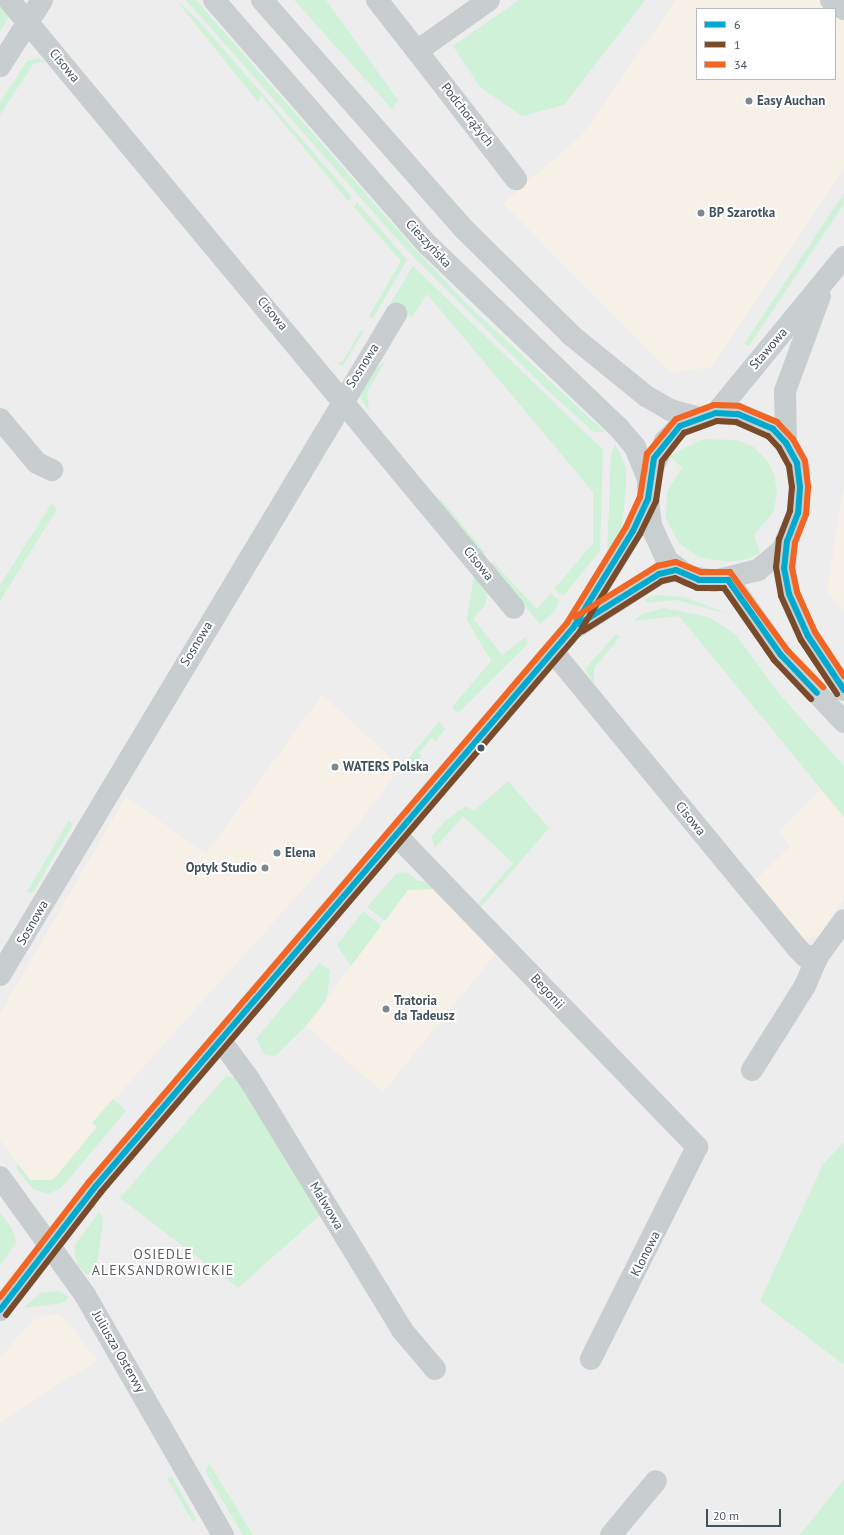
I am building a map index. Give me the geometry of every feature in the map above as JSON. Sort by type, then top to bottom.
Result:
[{"type":"main road","name":"Cieszyńska","points":[[214,0],[428,245],[619,428],[635,447],[648,489],[655,538],[676,570]]},
{"type":"main road","points":[[262,0],[458,222],[571,335],[646,396],[670,410],[755,419],[786,443],[797,463],[800,487],[798,514],[787,541],[784,568],[789,594],[808,636],[844,690]]},
{"type":"main road","points":[[648,489],[665,441],[707,415]]},
{"type":"main road","points":[[676,570],[699,580],[728,580],[758,570],[787,541]]},
{"type":"main road","points":[[728,580],[780,655],[844,722]]},
{"type":"street","name":"Cisowa","points":[[9,0],[343,398],[514,608]]},
{"type":"street","points":[[0,66],[42,0]]},
{"type":"street","name":"Podchorążych","points":[[377,0],[516,179]]},
{"type":"street","points":[[417,51],[489,0]]},
{"type":"street","points":[[831,0],[844,10]]},
{"type":"street","name":"Stawowa","points":[[707,415],[824,286],[844,257]]},
{"type":"street","name":"Stawowa","points":[[786,443],[785,391],[824,286]]},
{"type":"street","name":"Sosnowa","points":[[0,975],[343,398],[396,314]]},
{"type":"street","points":[[0,419],[37,463],[52,470]]},
{"type":"street","points":[[0,1310],[48,1245],[554,653],[573,628],[633,531],[648,489]]},
{"type":"street","points":[[573,628],[659,574],[676,570]]},
{"type":"street","name":"Cisowa","points":[[554,653],[796,947],[805,956],[818,956]]},
{"type":"street","name":"Begonii","points":[[398,837],[697,1147]]},
{"type":"street","points":[[752,1070],[805,986],[818,956],[844,920]]},
{"type":"street","name":"Malwowa","points":[[221,1041],[249,1079],[402,1330],[435,1369]]},
{"type":"street","name":"Klonowa","points":[[591,1359],[697,1147]]},
{"type":"street","name":"Juliusza Osterwy","points":[[0,1178],[85,1295],[223,1535]]},
{"type":"street","points":[[611,1535],[656,1481]]},
{"type":"shaded area","points":[[676,0],[844,0],[844,168],[712,367],[670,373],[503,203],[582,135]]},
{"type":"shaded area","points":[[844,486],[844,613],[827,591]]},
{"type":"shaded area","points":[[322,695],[401,767],[339,849],[93,1123],[97,1127],[53,1180],[30,1180],[0,1140],[0,1014],[126,797],[206,854]]},
{"type":"shaded area","points":[[821,790],[844,817],[844,897],[822,934],[803,941],[754,881],[791,846],[779,832]]},
{"type":"shaded area","points":[[433,889],[495,954],[383,1092],[306,1026],[408,890]]},
{"type":"shaded area","points":[[54,1314],[64,1318],[97,1360],[0,1422],[0,1358],[33,1320]]},
{"type":"green space","points":[[0,0],[9,17],[0,32]]},
{"type":"green space","points":[[176,0],[198,20],[352,197],[348,201],[261,96],[258,102]]},
{"type":"green space","points":[[186,0],[196,0],[410,244],[469,306],[605,432],[594,432],[545,388],[406,249]]},
{"type":"green space","points":[[294,0],[326,0],[398,100],[392,109]]},
{"type":"green space","points":[[519,0],[645,0],[564,105],[522,116],[480,87],[453,46]]},
{"type":"green space","points":[[39,58],[46,62],[34,63],[0,115],[0,102],[27,61]]},
{"type":"green space","points":[[844,193],[844,204],[749,346],[744,344]]},
{"type":"green space","points":[[357,202],[407,260],[373,318],[369,316],[401,261],[354,207]]},
{"type":"green space","points":[[413,266],[603,450],[600,551],[563,596],[554,589],[593,543],[593,492],[427,294],[412,317],[390,304]]},
{"type":"green space","points":[[361,330],[364,331],[343,366],[336,363],[342,362]]},
{"type":"green space","points":[[385,362],[367,392],[369,411],[359,395],[377,367]]},
{"type":"green space","points":[[703,439],[737,440],[754,447],[768,461],[774,475],[777,491],[774,511],[754,535],[760,553],[747,559],[728,562],[698,557],[679,543],[666,519],[667,491],[682,468],[670,456]]},
{"type":"green space","points":[[615,444],[626,467],[626,487],[622,527],[607,554],[611,455]]},
{"type":"green space","points":[[440,498],[485,552],[483,554],[438,500]]},
{"type":"green space","points":[[52,503],[57,509],[0,601],[0,585]]},
{"type":"green space","points":[[493,562],[537,609],[551,593],[560,601],[553,613],[540,624],[490,564]]},
{"type":"green space","points":[[474,575],[487,590],[487,597],[485,606],[473,618],[502,655],[526,637],[528,644],[458,713],[452,707],[491,661],[467,620]]},
{"type":"green space","points":[[657,595],[684,597],[729,614],[676,600],[647,603],[644,599]]},
{"type":"green space","points":[[663,608],[709,617],[736,635],[781,696],[844,766],[844,817],[679,616],[634,621],[640,615]]},
{"type":"green space","points":[[615,635],[621,636],[594,668],[594,685],[585,669]]},
{"type":"green space","points":[[439,722],[445,729],[436,741],[431,738],[419,753],[422,757],[408,774],[401,767]]},
{"type":"green space","points":[[508,781],[549,828],[481,907],[478,904],[513,863],[463,816],[435,848],[431,837],[446,820],[466,806],[474,811]]},
{"type":"green space","points":[[69,820],[73,824],[33,893],[27,892]]},
{"type":"green space","points":[[406,872],[419,881],[430,881],[433,889],[408,890],[385,921],[367,907],[396,874]]},
{"type":"green space","points":[[363,911],[381,926],[351,966],[337,945]]},
{"type":"green space","points":[[319,963],[330,970],[327,999],[306,1026],[275,1056],[265,1055],[256,1039]]},
{"type":"green space","points":[[226,1076],[236,1078],[320,1215],[238,1288],[120,1198]]},
{"type":"green space","points":[[113,1099],[126,1111],[61,1188],[48,1194],[33,1189],[16,1168],[18,1164],[30,1180],[53,1180],[97,1127],[92,1123]]},
{"type":"green space","points":[[844,1142],[844,1365],[760,1301],[823,1164]]},
{"type":"green space","points":[[0,1212],[12,1229],[16,1242],[0,1266]]},
{"type":"green space","points":[[99,1212],[103,1218],[97,1268],[86,1275],[77,1264],[74,1246]]},
{"type":"green space","points":[[58,1291],[69,1297],[63,1303],[23,1308],[41,1293]]},
{"type":"green space","points":[[209,1463],[253,1535],[243,1535],[205,1471]]},
{"type":"green space","points":[[172,1477],[196,1519],[193,1522],[167,1478]]},
{"type":"green space","points":[[844,1479],[844,1535],[799,1535],[812,1520]]},
{"type":"transit line","name":"34","points":[[0,1297],[89,1182],[567,623],[626,527],[640,497],[647,454],[676,419],[714,405],[739,406],[777,422],[793,439],[805,461],[808,487],[806,514],[795,543],[792,568],[797,592],[815,632],[844,676]]},
{"type":"transit line","name":"6","points":[[0,1310],[95,1187],[573,628],[633,531],[648,499],[654,458],[680,426],[716,413],[738,414],[773,429],[786,443],[797,463],[800,487],[798,513],[787,541],[784,568],[789,594],[808,636],[844,690]]},
{"type":"transit line","name":"1","points":[[6,1315],[101,1192],[579,633],[640,534],[656,501],[662,461],[684,433],[717,421],[736,422],[768,436],[779,448],[789,466],[792,487],[790,511],[779,539],[776,567],[781,596],[801,640],[837,694]]},
{"type":"transit line","name":"34","points":[[575,617],[657,566],[676,562],[701,572],[730,572],[787,650],[823,687]]},
{"type":"transit line","name":"6","points":[[579,624],[659,574],[676,570],[699,580],[728,580],[781,655],[817,693]]},
{"type":"transit line","name":"1","points":[[583,631],[662,581],[675,578],[697,588],[724,588],[774,660],[811,699]]},
{"type":"place","name":"Easy Auchan","points":[[749,101]]},
{"type":"place","name":"BP Szarotka","points":[[701,213]]},
{"type":"place","name":"WATERS Polska","points":[[335,767]]},
{"type":"place","name":"Elena","points":[[277,853]]},
{"type":"place","name":"Optyk Studio","points":[[265,868]]},
{"type":"place","name":"Tratoria da Tadeusz","points":[[386,1009]]},
{"type":"district","name":"OSIEDLE ALEKSANDROWICKIE","points":[[163,1262]]}]
